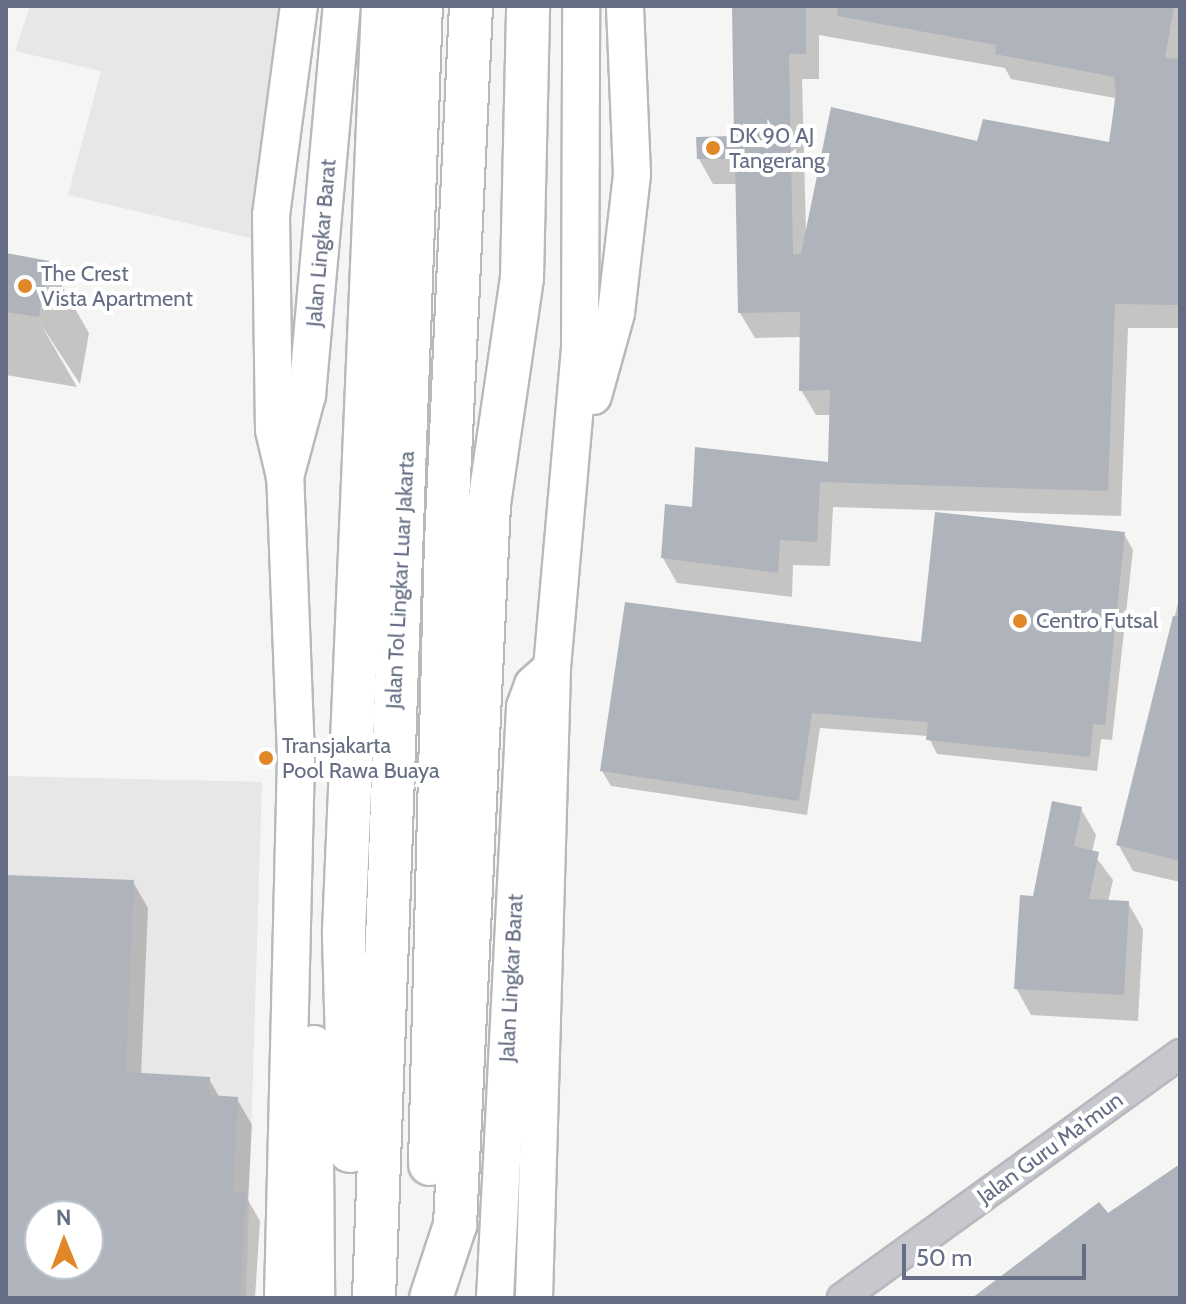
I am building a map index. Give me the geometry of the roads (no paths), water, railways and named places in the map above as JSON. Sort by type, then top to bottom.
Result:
[{"type":"highway","points":[[375,1240],[353,1215],[344,932],[383,6]]},
{"type":"highway","name":"Jalan Tol Lingkar Luar Jakarta","points":[[374,1298],[421,6]]},
{"type":"highway","name":"Jalan Tol Lingkar Luar Jakarta","points":[[429,1298],[445,558],[471,6]]},
{"type":"highway","points":[[429,1298],[455,1225],[489,504],[522,277],[528,6]]},
{"type":"main road","name":"Jalan Lingkar Barat","points":[[283,1298],[296,801],[285,477],[274,430],[271,215],[299,6]]},
{"type":"main road","name":"Jalan Lingkar Barat","points":[[285,477],[303,428],[342,6]]},
{"type":"main road","name":"Jalan Lingkar Barat","points":[[534,1298],[545,674],[571,460],[580,350],[581,6]]},
{"type":"main road","name":"Jalan Lingkar Barat","points":[[571,460],[616,313],[632,174],[625,6]]},
{"type":"main road","name":"Jalan Lingkar Barat","points":[[495,1298],[525,707],[545,674]]},
{"type":"main road","name":"Jalan Lingkar Barat","points":[[296,801],[312,868],[316,1298]]},
{"type":"street","name":"Jalan Guru Ma'mun","points":[[842,1298],[1180,1054]]},
{"type":"place","name":"DK 90 AJ Tangerang","points":[[713,148]]},
{"type":"place","name":"The Crest Vista Apartment","points":[[25,286]]},
{"type":"place","name":"Centro Futsal","points":[[1020,621]]},
{"type":"place","name":"Transjakarta Pool Rawa Buaya","points":[[266,758]]}]
